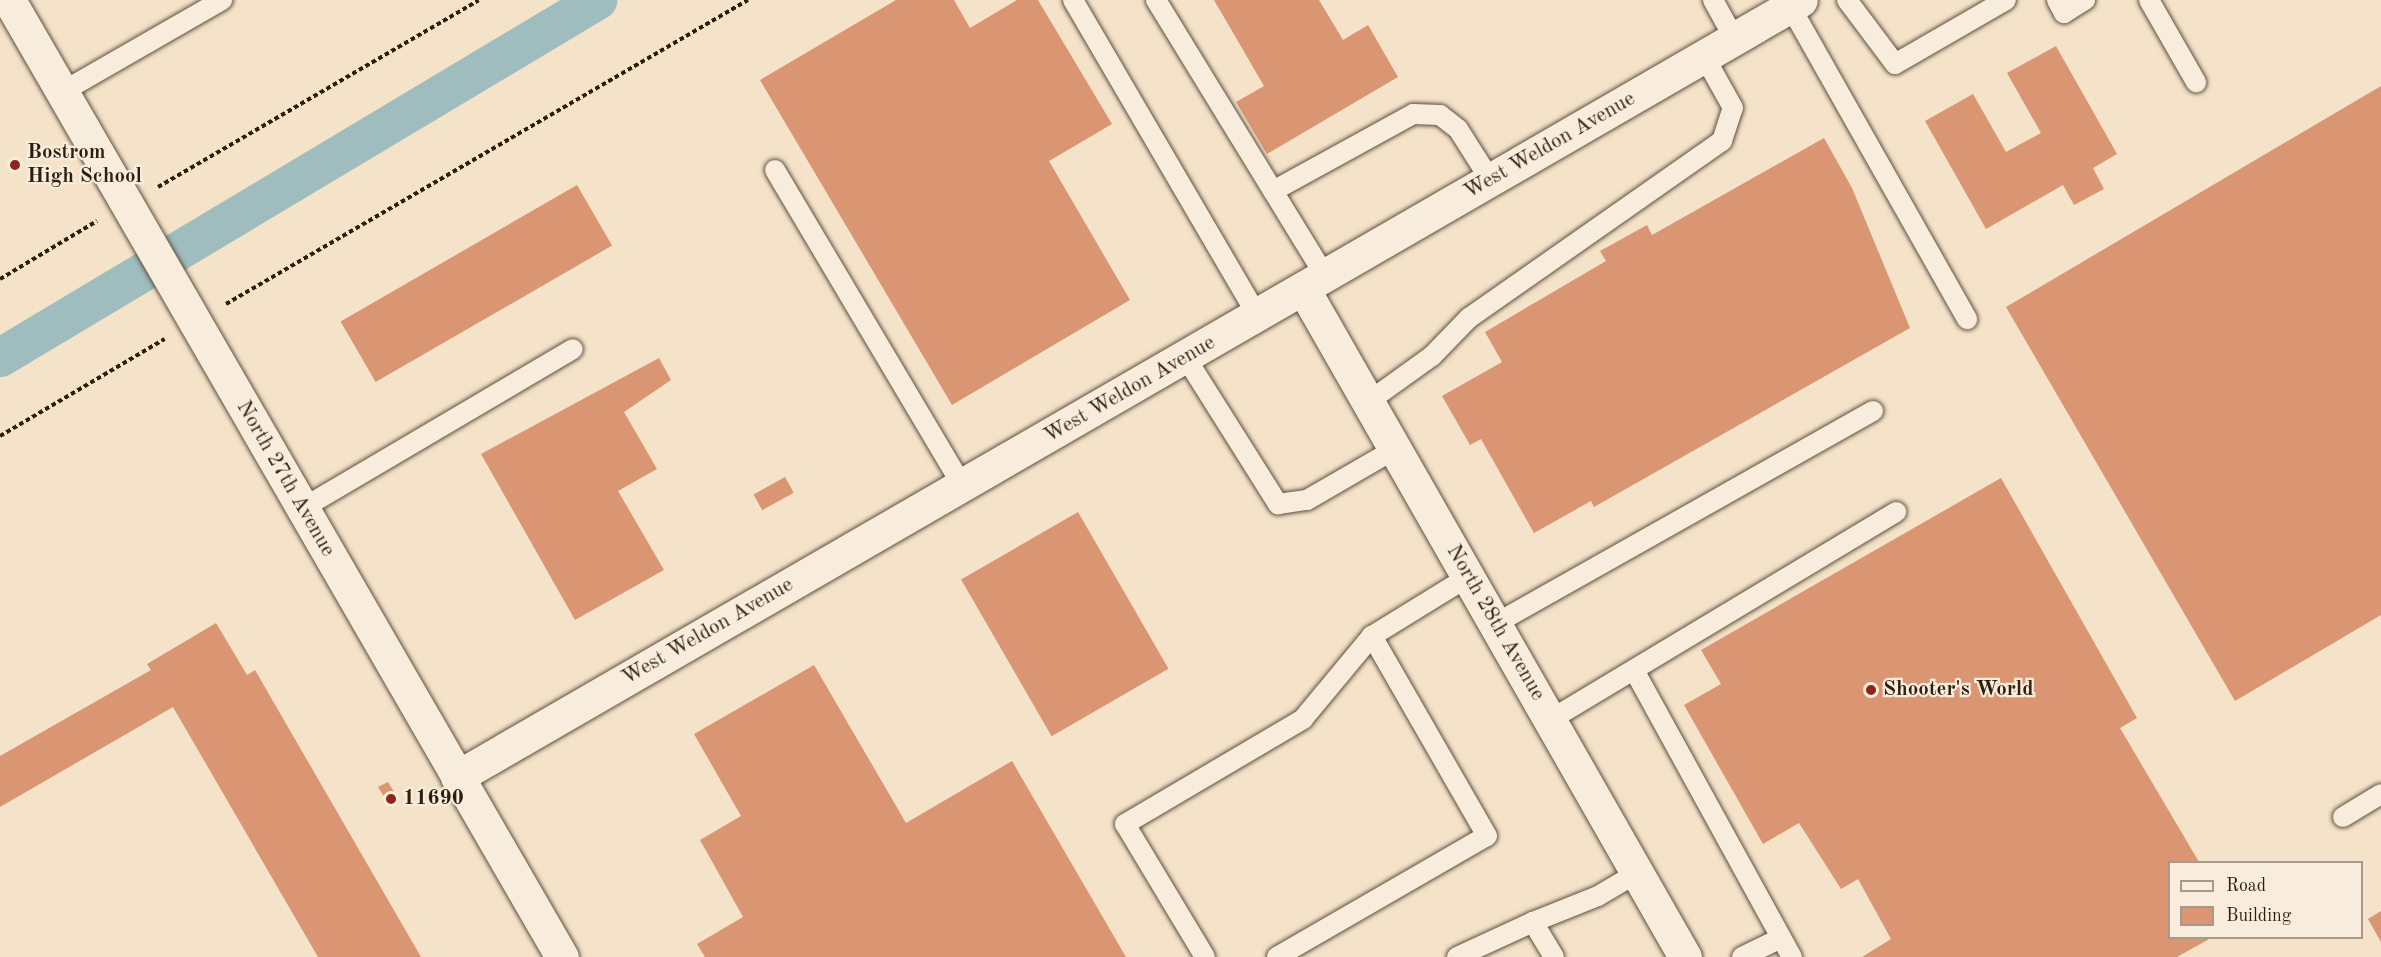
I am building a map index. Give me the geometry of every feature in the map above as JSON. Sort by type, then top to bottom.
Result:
[{"type":"street","name":"North 27th Avenue","points":[[9,0],[179,298],[562,957]]},
{"type":"street","name":"West Weldon Avenue","points":[[457,777],[1186,358],[1796,3]]},
{"type":"street","name":"North 28th Avenue","points":[[1315,283],[1368,402],[1685,957]]},
{"type":"lane","points":[[62,92],[222,0]]},
{"type":"lane","points":[[1072,0],[1258,316]]},
{"type":"lane","points":[[1156,0],[1273,190],[1315,283]]},
{"type":"lane","points":[[1713,0],[1734,38]]},
{"type":"lane","points":[[1847,0],[1895,64],[1984,5],[2006,0]]},
{"type":"lane","points":[[2056,0],[2064,13],[2085,0]]},
{"type":"lane","points":[[2149,0],[2196,82]]},
{"type":"lane","points":[[1796,3],[1966,319]]},
{"type":"lane","points":[[1368,402],[1432,356],[1469,318],[1722,141],[1733,108],[1704,56]]},
{"type":"lane","points":[[1273,190],[1413,114],[1440,115],[1458,129],[1491,181]]},
{"type":"lane","points":[[776,170],[963,486]]},
{"type":"lane","points":[[303,508],[573,349]]},
{"type":"lane","points":[[1186,358],[1278,504],[1307,500],[1395,449]]},
{"type":"lane","points":[[1495,624],[1873,411]]},
{"type":"lane","points":[[1551,720],[1896,512]]},
{"type":"lane","points":[[1205,957],[1125,824],[1303,719],[1372,636],[1468,577]]},
{"type":"lane","points":[[1277,957],[1487,836],[1372,636]]},
{"type":"lane","points":[[1634,670],[1792,957]]},
{"type":"lane","points":[[2343,816],[2381,794]]},
{"type":"lane","points":[[1457,957],[1533,922],[1598,897],[1637,873]]},
{"type":"lane","points":[[1533,922],[1554,957]]},
{"type":"lane","points":[[1742,957],[1781,938]]},
{"type":"path","points":[[0,279],[132,216],[479,0]]},
{"type":"path","points":[[246,293],[748,0]]},
{"type":"path","points":[[0,436],[142,353]]},
{"type":"building","points":[[896,0],[954,0],[970,28],[1017,0],[1038,0],[1112,124],[1049,161],[1130,300],[952,405],[760,80]]},
{"type":"building","points":[[1214,0],[1319,0],[1343,40],[1368,25],[1398,77],[1267,154],[1236,102],[1264,86]]},
{"type":"building","points":[[2056,46],[2117,154],[2093,168],[2104,189],[2074,205],[2063,185],[1986,229],[1925,121],[1973,94],[2006,152],[2041,133],[2007,73]]},
{"type":"building","points":[[2381,86],[2381,615],[2235,701],[2006,307]]},
{"type":"building","points":[[1824,138],[1852,188],[1910,328],[1594,507],[1591,501],[1534,533],[1481,439],[1470,445],[1442,396],[1502,362],[1485,332],[1606,261],[1600,251],[1647,225],[1652,235]]},
{"type":"building","points":[[577,185],[612,246],[376,382],[341,322]]},
{"type":"building","points":[[659,358],[671,380],[624,412],[657,469],[618,491],[664,570],[575,620],[481,454]]},
{"type":"building","points":[[785,477],[794,493],[762,510],[754,494]]},
{"type":"building","points":[[2001,478],[2137,718],[2120,728],[2198,861],[2168,861],[2168,939],[2209,939],[2177,957],[1862,957],[1891,939],[1858,879],[1841,889],[1799,823],[1763,844],[1684,705],[1721,684],[1701,650]]},
{"type":"building","points":[[1078,512],[1168,669],[1052,736],[961,580]]},
{"type":"building","points":[[216,623],[247,675],[255,670],[421,957],[318,957],[173,707],[0,807],[0,756],[151,670],[147,664]]},
{"type":"building","points":[[814,665],[906,823],[1012,761],[1126,957],[705,957],[697,944],[743,917],[700,840],[741,816],[694,734]]},
{"type":"building","points":[[388,782],[396,795],[391,808],[378,787]]},
{"type":"building","points":[[2381,911],[2381,942],[2368,919]]},
{"type":"waterway","points":[[0,357],[597,0]]},
{"type":"place","name":"Bostrom High School","points":[[15,165]]},
{"type":"place","name":"Shooter's World","points":[[1871,690]]},
{"type":"place","name":"11690","points":[[391,799]]}]
